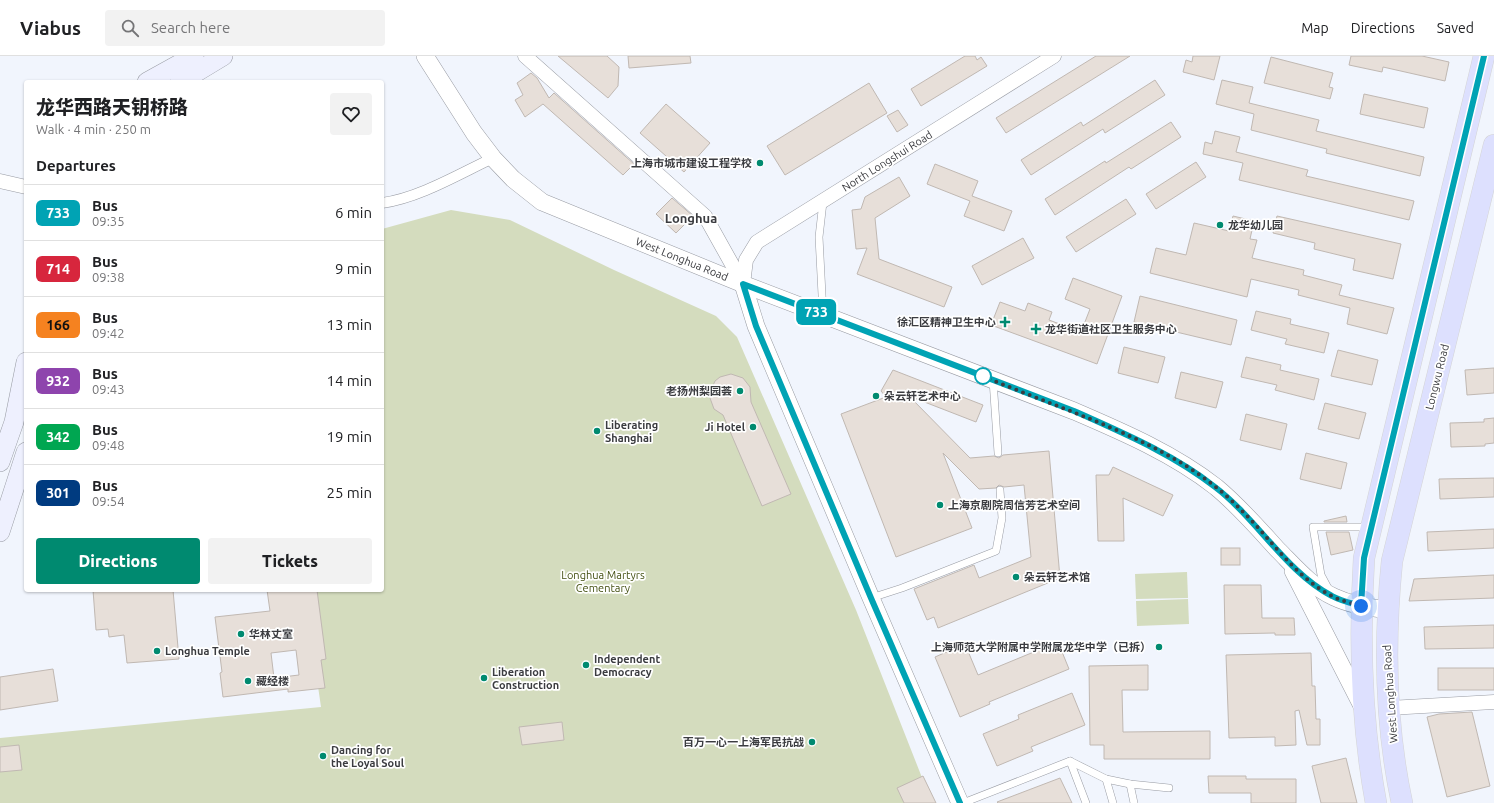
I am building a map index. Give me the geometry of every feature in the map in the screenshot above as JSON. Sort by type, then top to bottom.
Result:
[{"type":"main road","points":[[151,80],[194,56]]},
{"type":"main road","points":[[183,80],[223,56]]},
{"type":"main road","points":[[1376,803],[1363,708],[1361,606],[1364,558],[1484,56]]},
{"type":"main road","name":"Longwu Road","points":[[1387,610],[1392,560],[1494,145]]},
{"type":"main road","points":[[0,462],[14,422],[24,372]]},
{"type":"main road","points":[[0,532],[24,458]]},
{"type":"main road","name":"West Longhua Road","points":[[1387,610],[1389,708],[1398,783],[1402,803]]},
{"type":"street","name":"West Longhua Road","points":[[425,56],[474,133],[493,158],[513,179],[542,202],[743,284],[993,380],[1120,431],[1183,464],[1216,487],[1242,510],[1284,555],[1316,586],[1332,596],[1361,606],[1387,610]]},
{"type":"street","points":[[525,56],[705,216],[743,284],[756,326],[871,598],[962,803]]},
{"type":"street","name":"North Longshui Road","points":[[743,284],[746,260],[757,242],[1054,56]]},
{"type":"street","points":[[384,203],[418,193],[493,158]]},
{"type":"street","points":[[0,180],[24,186]]},
{"type":"street","points":[[1284,555],[1309,600],[1363,708]]},
{"type":"street","points":[[1389,708],[1494,702]]},
{"type":"lane","points":[[823,202],[819,237],[823,314]]},
{"type":"lane","points":[[993,380],[998,453]]},
{"type":"lane","points":[[871,598],[902,588],[996,551],[1002,518],[1000,490]]},
{"type":"lane","points":[[1332,596],[1321,575],[1313,527],[1371,527]]},
{"type":"lane","points":[[962,803],[1070,761],[1106,779],[1130,784],[1169,788]]},
{"type":"lane","points":[[1070,761],[1086,803]]},
{"type":"lane","points":[[1106,779],[1113,803]]},
{"type":"lane","points":[[1130,784],[1134,803]]},
{"type":"green space","name":"Longhua Martyrs Cementary","points":[[451,210],[510,220],[614,270],[716,316],[737,337],[856,610],[932,803],[0,803],[0,738],[321,707],[304,592],[384,592],[384,228]]},
{"type":"green space","points":[[1187,572],[1188,598],[1136,599],[1135,574]]},
{"type":"green space","points":[[1188,599],[1189,624],[1137,626],[1136,601]]},
{"type":"building","points":[[558,56],[607,56],[619,67],[618,86],[608,98]]},
{"type":"building","points":[[628,56],[690,56],[691,63],[629,68]]},
{"type":"building","points":[[965,56],[975,56],[977,60],[981,57],[987,66],[921,106],[911,89]]},
{"type":"building","points":[[1096,56],[1130,56],[1006,133],[996,118]]},
{"type":"building","points":[[1193,56],[1220,56],[1214,80],[1183,72],[1186,60],[1192,62]]},
{"type":"building","points":[[1351,56],[1422,56],[1449,62],[1445,81],[1383,67],[1382,72],[1349,65]]},
{"type":"building","points":[[1271,57],[1333,73],[1329,87],[1333,88],[1330,99],[1264,83]]},
{"type":"building","points":[[531,73],[537,78],[549,98],[554,93],[634,164],[623,175],[543,104],[525,117],[515,100],[523,95],[517,83]]},
{"type":"building","points":[[1155,80],[1165,95],[1105,133],[1103,129],[1031,175],[1021,160],[1081,122],[1083,126]]},
{"type":"building","points":[[1222,80],[1253,87],[1249,103],[1319,120],[1316,131],[1424,157],[1420,176],[1326,153],[1327,149],[1251,130],[1254,114],[1216,104]]},
{"type":"building","points":[[869,83],[887,113],[785,175],[767,146]]},
{"type":"building","points":[[1364,94],[1428,108],[1424,128],[1360,114]]},
{"type":"building","points":[[666,104],[710,143],[684,172],[640,133]]},
{"type":"building","points":[[898,110],[908,125],[897,132],[887,116]]},
{"type":"building","points":[[1171,122],[1181,137],[1131,169],[1129,167],[1055,215],[1045,199]]},
{"type":"building","points":[[1215,131],[1240,137],[1236,152],[1308,170],[1306,176],[1414,201],[1409,220],[1239,180],[1243,163],[1203,154],[1205,142],[1212,144]]},
{"type":"building","points":[[1196,162],[1206,177],[1156,209],[1146,194]]},
{"type":"building","points":[[935,164],[978,181],[972,196],[1012,211],[1004,231],[964,216],[970,201],[927,184]]},
{"type":"building","points":[[899,177],[910,196],[875,218],[879,259],[952,287],[944,307],[857,274],[867,248],[856,249],[852,210],[861,209],[865,197]]},
{"type":"building","points":[[672,198],[693,216],[676,233],[656,214]]},
{"type":"building","points":[[1126,199],[1136,214],[1076,252],[1066,237]]},
{"type":"building","points":[[1233,216],[1254,221],[1250,239],[1257,240],[1252,258],[1304,270],[1303,275],[1342,285],[1339,295],[1394,308],[1387,334],[1347,324],[1350,308],[1298,295],[1299,290],[1251,279],[1247,297],[1150,273],[1156,248],[1186,255],[1194,223],[1229,231]]},
{"type":"building","points":[[1277,216],[1401,244],[1393,279],[1353,270],[1355,259],[1314,249],[1315,243],[1273,233]]},
{"type":"building","points":[[1023,238],[1034,258],[982,285],[972,266]]},
{"type":"building","points":[[1073,278],[1122,296],[1097,364],[991,325],[1000,302],[1025,311],[1028,303],[1052,312],[1049,320],[1081,332],[1090,309],[1065,299]]},
{"type":"building","points":[[1140,296],[1237,320],[1231,345],[1134,322]]},
{"type":"building","points":[[1256,311],[1291,319],[1290,324],[1329,333],[1324,353],[1285,344],[1287,339],[1251,330]]},
{"type":"building","points":[[1124,347],[1165,357],[1158,383],[1118,373]]},
{"type":"building","points":[[1338,350],[1378,360],[1372,385],[1331,376]]},
{"type":"building","points":[[1246,357],[1281,365],[1280,370],[1319,379],[1314,400],[1275,390],[1277,385],[1241,377]]},
{"type":"building","points":[[1494,368],[1494,393],[1467,395],[1465,370]]},
{"type":"building","points":[[893,370],[983,405],[976,422],[909,396],[970,458],[994,456],[999,458],[1003,455],[1049,451],[1060,578],[938,628],[934,617],[927,620],[914,589],[974,565],[979,578],[1031,557],[1024,485],[1004,487],[999,485],[996,488],[979,489],[943,453],[972,528],[896,557],[841,414],[886,397],[881,391]]},
{"type":"building","points":[[1181,372],[1223,382],[1216,408],[1175,398]]},
{"type":"building","points":[[731,374],[743,378],[750,387],[751,402],[791,494],[762,506],[723,415],[714,409],[710,398],[710,392],[715,381],[720,377]]},
{"type":"building","points":[[1325,403],[1366,413],[1359,439],[1318,429]]},
{"type":"building","points":[[1246,414],[1287,424],[1281,450],[1240,440]]},
{"type":"building","points":[[1494,418],[1494,443],[1485,444],[1485,446],[1451,447],[1450,423],[1484,422],[1484,419]]},
{"type":"building","points":[[1306,453],[1347,463],[1341,489],[1300,479]]},
{"type":"building","points":[[1113,467],[1173,495],[1163,516],[1123,498],[1124,541],[1098,541],[1096,475],[1109,475]]},
{"type":"building","points":[[1494,478],[1494,497],[1440,499],[1439,479]]},
{"type":"building","points":[[1346,516],[1347,522],[1324,522],[1324,521]]},
{"type":"building","points":[[1494,529],[1494,548],[1428,551],[1427,532]]},
{"type":"building","points":[[1326,532],[1349,532],[1353,550],[1331,555]]},
{"type":"building","points":[[1221,548],[1240,548],[1240,565],[1221,565]]},
{"type":"building","points":[[1494,575],[1494,598],[1409,601],[1414,579]]},
{"type":"building","points":[[1224,585],[1261,585],[1262,618],[1294,618],[1295,635],[1275,635],[1275,633],[1225,634]]},
{"type":"building","points":[[93,592],[173,592],[179,659],[127,663],[124,635],[109,637],[108,629],[96,630]]},
{"type":"building","points":[[267,592],[317,592],[326,659],[321,660],[325,688],[288,692],[288,689],[223,697],[220,673],[222,672],[215,617],[270,611]],"holes":[[[296,650],[299,675],[274,678],[271,653]]]},
{"type":"building","points":[[1494,625],[1494,648],[1425,649],[1424,627]]},
{"type":"building","points":[[1058,642],[1069,669],[989,702],[990,704],[960,717],[935,657],[965,644],[978,675]]},
{"type":"building","points":[[1311,653],[1312,686],[1315,686],[1316,719],[1320,719],[1320,745],[1307,745],[1299,710],[1295,711],[1296,745],[1275,746],[1275,737],[1229,738],[1226,655]]},
{"type":"building","points":[[1148,665],[1148,690],[1122,690],[1123,732],[1210,731],[1210,759],[1104,759],[1104,745],[1090,745],[1089,666]]},
{"type":"building","points":[[1438,668],[1494,668],[1494,690],[1438,690]]},
{"type":"building","points":[[53,669],[58,701],[0,710],[0,677]]},
{"type":"building","points":[[1072,693],[1085,725],[1031,747],[1033,751],[997,766],[983,734],[1019,719],[1018,715]]},
{"type":"building","points":[[1472,712],[1490,786],[1447,797],[1427,717],[1439,714]]},
{"type":"building","points":[[562,722],[564,740],[522,745],[519,727]]},
{"type":"building","points":[[19,745],[22,770],[0,772],[0,747]]},
{"type":"building","points":[[1346,758],[1357,803],[1321,803],[1312,766]]},
{"type":"building","points":[[923,776],[936,803],[904,803],[897,788]]},
{"type":"building","points":[[1208,776],[1246,776],[1246,779],[1296,779],[1296,803],[1251,803],[1251,793],[1209,793]]},
{"type":"building","points":[[1060,778],[1072,803],[997,802]]},
{"type":"bus line","name":"733","points":[[960,803],[829,501],[756,326],[743,284],[1074,411],[1120,431],[1183,464],[1216,487],[1242,510],[1300,573],[1316,586],[1332,596],[1361,606],[1364,558],[1484,56]]},
{"type":"place","name":"上海市城市建设工程学校","points":[[760,163]]},
{"type":"place","name":"龙华幼儿园","points":[[1220,225]]},
{"type":"place","name":"徐汇区精神卫生中心","points":[[1005,322]]},
{"type":"place","name":"龙华街道社区卫生服务中心","points":[[1036,329]]},
{"type":"place","name":"老扬州梨园荟","points":[[740,391]]},
{"type":"place","name":"朵云轩艺术中心","points":[[876,396]]},
{"type":"place","name":"Ji Hotel","points":[[753,427]]},
{"type":"place","name":"Liberating Shanghai","points":[[597,431]]},
{"type":"place","name":"上海京剧院周信芳艺术空间","points":[[940,505]]},
{"type":"place","name":"朵云轩艺术馆","points":[[1016,577]]},
{"type":"place","name":"华林丈室","points":[[241,634]]},
{"type":"place","name":"上海师范大学附属中学附属龙华中学（已拆）","points":[[1159,647]]},
{"type":"place","name":"Longhua Temple","points":[[157,651]]},
{"type":"place","name":"Independent Democracy","points":[[586,665]]},
{"type":"place","name":"Liberation Construction","points":[[484,678]]},
{"type":"place","name":"藏经楼","points":[[248,681]]},
{"type":"place","name":"百万一心一上海军民抗战","points":[[812,742]]},
{"type":"place","name":"Dancing for the Loyal Soul","points":[[323,756]]},
{"type":"district","name":"Longhua","points":[[691,218]]},
{"type":"route","points":[[983,376],[1074,411],[1120,431],[1183,464],[1216,487],[1242,510],[1300,573],[1316,586],[1332,596],[1361,606]]}]
